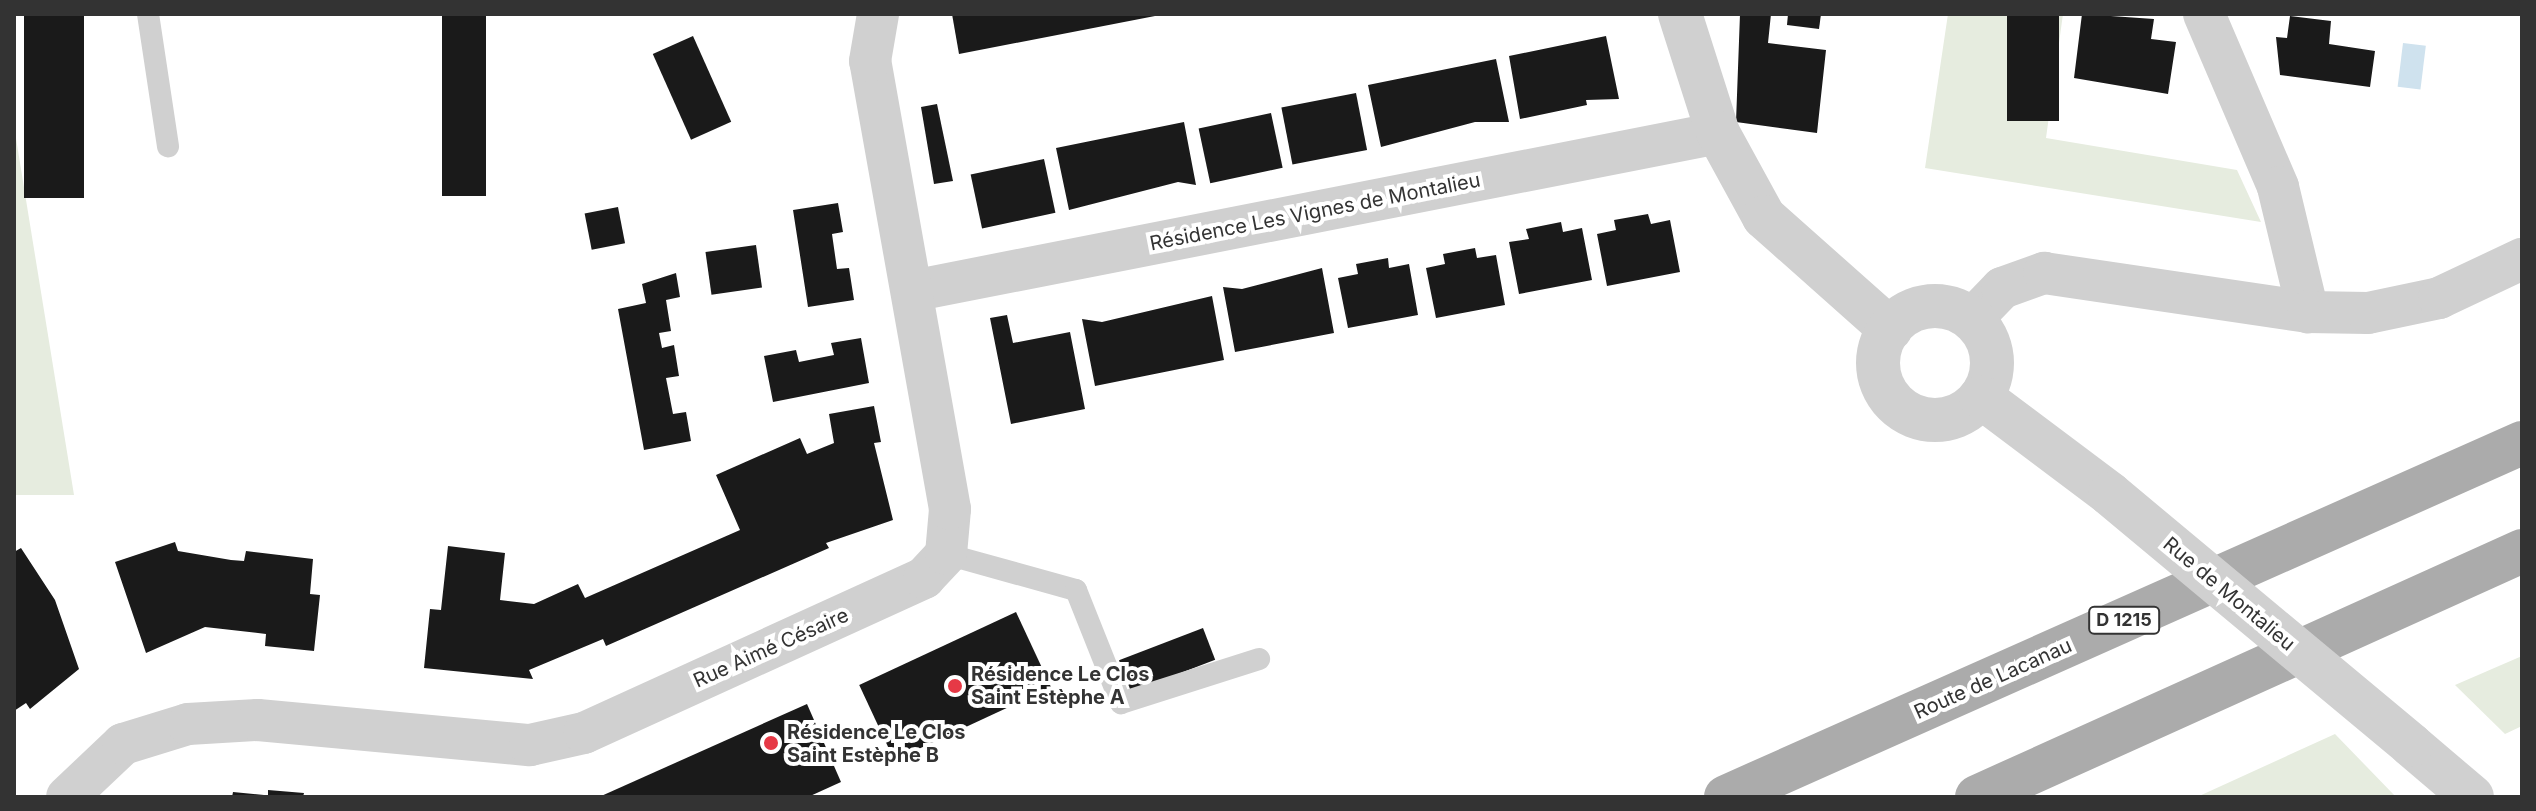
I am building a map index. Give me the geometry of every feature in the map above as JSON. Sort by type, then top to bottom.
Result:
[{"type":"main road","name":"Route de Lacanau","points":[[1726,797],[2522,443]]},
{"type":"main road","points":[[1977,797],[2522,551]]},
{"type":"street","points":[[878,14],[870,61],[950,509],[946,554]]},
{"type":"street","points":[[1680,14],[1718,133],[1764,217],[1890,329]]},
{"type":"street","points":[[2204,14],[2278,187],[2308,312]]},
{"type":"street","name":"Résidence Les Vignes de Montalieu","points":[[912,291],[1718,133]]},
{"type":"street","points":[[1972,319],[2002,288],[2044,273],[2308,312],[2368,313],[2439,298],[2522,259]]},
{"type":"street","points":[[1938,306],[1972,319],[1991,356],[1981,397],[1935,420],[1902,409],[1889,396],[1878,362],[1890,329],[1920,308],[1938,306]]},
{"type":"street","name":"Rue de Montalieu","points":[[1981,397],[2110,494],[2472,797]]},
{"type":"street","name":"Rue Aimé Césaire","points":[[67,797],[123,744],[188,724],[258,720],[530,745],[584,733],[924,578],[946,554]]},
{"type":"lane","points":[[148,14],[168,146]]},
{"type":"lane","points":[[946,554],[1076,590],[1121,703],[1259,659]]},
{"type":"shaded area","points":[[1948,14],[2063,14],[2046,138],[2237,170],[2261,222],[1925,168]]},
{"type":"shaded area","points":[[14,126],[74,495],[14,495]]},
{"type":"shaded area","points":[[2522,656],[2522,726],[2505,734],[2455,685]]},
{"type":"shaded area","points":[[2335,734],[2396,797],[2197,797]]},
{"type":"water","points":[[2403,43],[2426,46],[2420,89],[2398,87]]},
{"type":"building","points":[[24,14],[84,14],[84,198],[24,198]]},
{"type":"building","points":[[442,14],[486,14],[486,196],[442,196]]},
{"type":"building","points":[[952,14],[1155,14],[1155,16],[959,54]]},
{"type":"building","points":[[1740,14],[1771,14],[1768,43],[1826,50],[1817,133],[1736,122]]},
{"type":"building","points":[[1788,14],[1821,14],[1819,29],[1787,25]]},
{"type":"building","points":[[2007,14],[2059,14],[2059,121],[2007,121]]},
{"type":"building","points":[[2082,14],[2154,19],[2151,39],[2176,42],[2168,94],[2074,78]]},
{"type":"building","points":[[2290,16],[2331,21],[2329,44],[2375,51],[2370,87],[2280,75],[2276,37],[2287,38]]},
{"type":"building","points":[[693,36],[731,122],[691,140],[653,54]]},
{"type":"building","points":[[1606,36],[1619,99],[1586,100],[1587,105],[1520,119],[1509,56]]},
{"type":"building","points":[[1496,59],[1509,122],[1475,122],[1381,147],[1368,85]]},
{"type":"building","points":[[1356,93],[1367,150],[1292,164],[1281,108]]},
{"type":"building","points":[[937,104],[953,181],[934,184],[921,107]]},
{"type":"building","points":[[1271,113],[1283,168],[1210,183],[1199,128]]},
{"type":"building","points":[[1184,122],[1196,185],[1178,182],[1069,210],[1056,148]]},
{"type":"building","points":[[1044,159],[1055,213],[982,228],[971,175]]},
{"type":"building","points":[[838,203],[843,232],[832,234],[837,269],[849,268],[854,300],[808,307],[793,210]]},
{"type":"building","points":[[618,207],[625,243],[592,250],[585,213]]},
{"type":"building","points":[[1648,214],[1651,224],[1670,220],[1680,272],[1607,286],[1597,234],[1616,230],[1614,220]]},
{"type":"building","points":[[1561,222],[1563,232],[1582,228],[1592,280],[1519,294],[1509,242],[1529,239],[1526,229]]},
{"type":"building","points":[[756,245],[762,288],[711,295],[705,252]]},
{"type":"building","points":[[1475,248],[1477,258],[1496,255],[1505,305],[1436,318],[1426,268],[1445,264],[1443,254]]},
{"type":"building","points":[[1388,258],[1389,268],[1409,264],[1418,315],[1348,328],[1338,278],[1358,274],[1356,264]]},
{"type":"building","points":[[1322,268],[1334,333],[1235,352],[1223,287],[1242,289]]},
{"type":"building","points":[[676,273],[680,297],[666,300],[671,331],[659,333],[662,348],[674,345],[679,376],[666,378],[673,414],[686,412],[691,441],[644,450],[618,309],[646,303],[642,284]]},
{"type":"building","points":[[1212,296],[1224,360],[1095,386],[1082,319],[1102,322]]},
{"type":"building","points":[[1007,315],[1013,343],[1070,332],[1085,409],[1011,424],[990,318]]},
{"type":"building","points":[[861,338],[869,383],[773,402],[764,356],[796,350],[799,362],[834,355],[831,343]]},
{"type":"building","points":[[874,406],[881,442],[874,443],[893,520],[826,543],[829,548],[606,646],[603,639],[529,670],[533,679],[424,668],[430,609],[441,610],[448,546],[505,553],[500,600],[534,604],[578,584],[585,598],[740,530],[716,475],[800,438],[807,454],[834,443],[829,414]]},
{"type":"building","points":[[175,542],[178,551],[231,560],[244,561],[246,551],[313,559],[310,594],[320,595],[314,651],[265,646],[266,634],[205,627],[146,653],[115,562]]},
{"type":"building","points":[[21,548],[55,600],[79,669],[30,709],[26,703],[14,711],[14,552]]},
{"type":"building","name":"Résidence Le Clos Saint Estèphe A","points":[[1016,612],[1051,687],[894,760],[859,685]]},
{"type":"building","points":[[1203,628],[1215,660],[1131,692],[1119,660]]},
{"type":"building","name":"Résidence Le Clos Saint Estèphe B","points":[[807,704],[841,782],[808,797],[599,797]]},
{"type":"building","points":[[268,790],[304,793],[303,797],[268,797]]},
{"type":"building","points":[[233,792],[264,795],[264,797],[232,797]]},
{"type":"place","name":"Résidence Le Clos Saint Estèphe A","points":[[955,686]]},
{"type":"place","name":"Résidence Le Clos Saint Estèphe B","points":[[771,743]]}]
